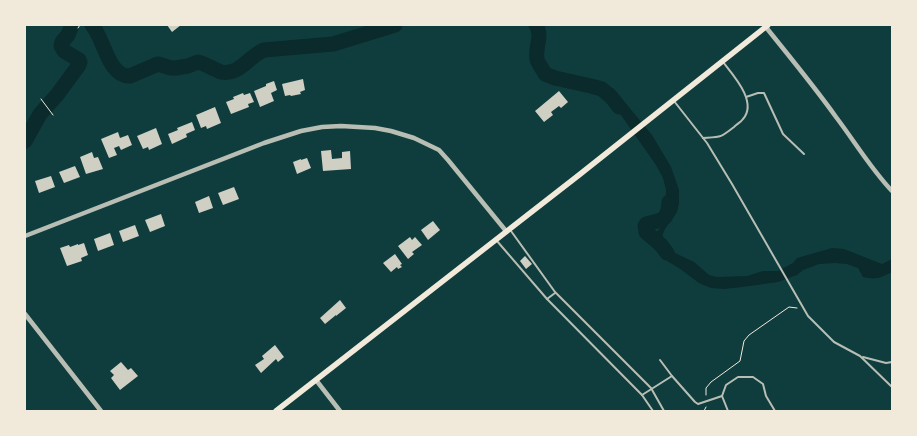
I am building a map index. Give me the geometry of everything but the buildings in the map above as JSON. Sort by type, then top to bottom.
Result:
[{"type":"main road","points":[[276,411],[767,26]]},
{"type":"street","points":[[767,26],[865,158],[892,191]]},
{"type":"street","points":[[25,236],[264,143],[301,131],[341,126],[392,130],[439,150],[508,230]]},
{"type":"street","points":[[25,314],[101,411]]},
{"type":"street","points":[[316,380],[340,411]]},
{"type":"lane","points":[[703,138],[721,137],[744,118],[748,108],[746,97],[738,81],[722,61]]},
{"type":"lane","points":[[746,97],[764,93],[783,134],[804,154]]},
{"type":"lane","points":[[674,100],[703,138],[732,184],[808,316],[834,342],[860,356],[886,363],[892,362]]},
{"type":"lane","points":[[508,230],[556,292],[651,388],[664,411]]},
{"type":"lane","points":[[496,239],[547,299],[642,394],[653,411]]},
{"type":"lane","points":[[547,299],[556,292]]},
{"type":"lane","points":[[860,356],[892,387]]},
{"type":"lane","points":[[660,360],[698,404],[722,396]]},
{"type":"lane","points":[[642,394],[672,376]]},
{"type":"lane","points":[[728,411],[722,396],[726,385],[738,377],[753,377],[763,384],[766,396],[775,411]]},
{"type":"path","points":[[42,99],[53,115]]},
{"type":"path","points":[[704,411],[706,406],[706,388],[711,382],[740,361],[744,341],[749,335],[789,307],[796,308],[802,305]]},
{"type":"water","points":[[613,88],[652,135],[671,167],[679,190],[679,203],[677,212],[665,229],[663,241],[673,252],[694,262],[709,275],[717,277],[747,276],[763,271],[778,271],[793,263],[797,258],[832,248],[844,249],[882,264],[892,259],[892,272],[878,278],[867,278],[863,277],[858,268],[847,264],[835,263],[819,264],[778,282],[724,289],[711,288],[699,283],[667,261],[653,243],[655,234],[662,226],[665,211],[666,190],[663,178],[656,165],[605,95]]},
{"type":"waterway","points":[[25,141],[40,114],[79,65],[79,60],[64,51],[61,46],[72,25]]},
{"type":"waterway","points":[[92,25],[111,64],[123,75],[130,76],[158,64],[176,68],[198,62],[221,72],[233,71],[264,50],[333,44],[395,25]]},
{"type":"waterway","points":[[536,25],[539,33],[537,59],[545,74],[602,89],[619,107]]},
{"type":"waterway","points":[[667,253],[646,232],[645,226],[646,224],[663,219],[666,216],[669,202]]}]
